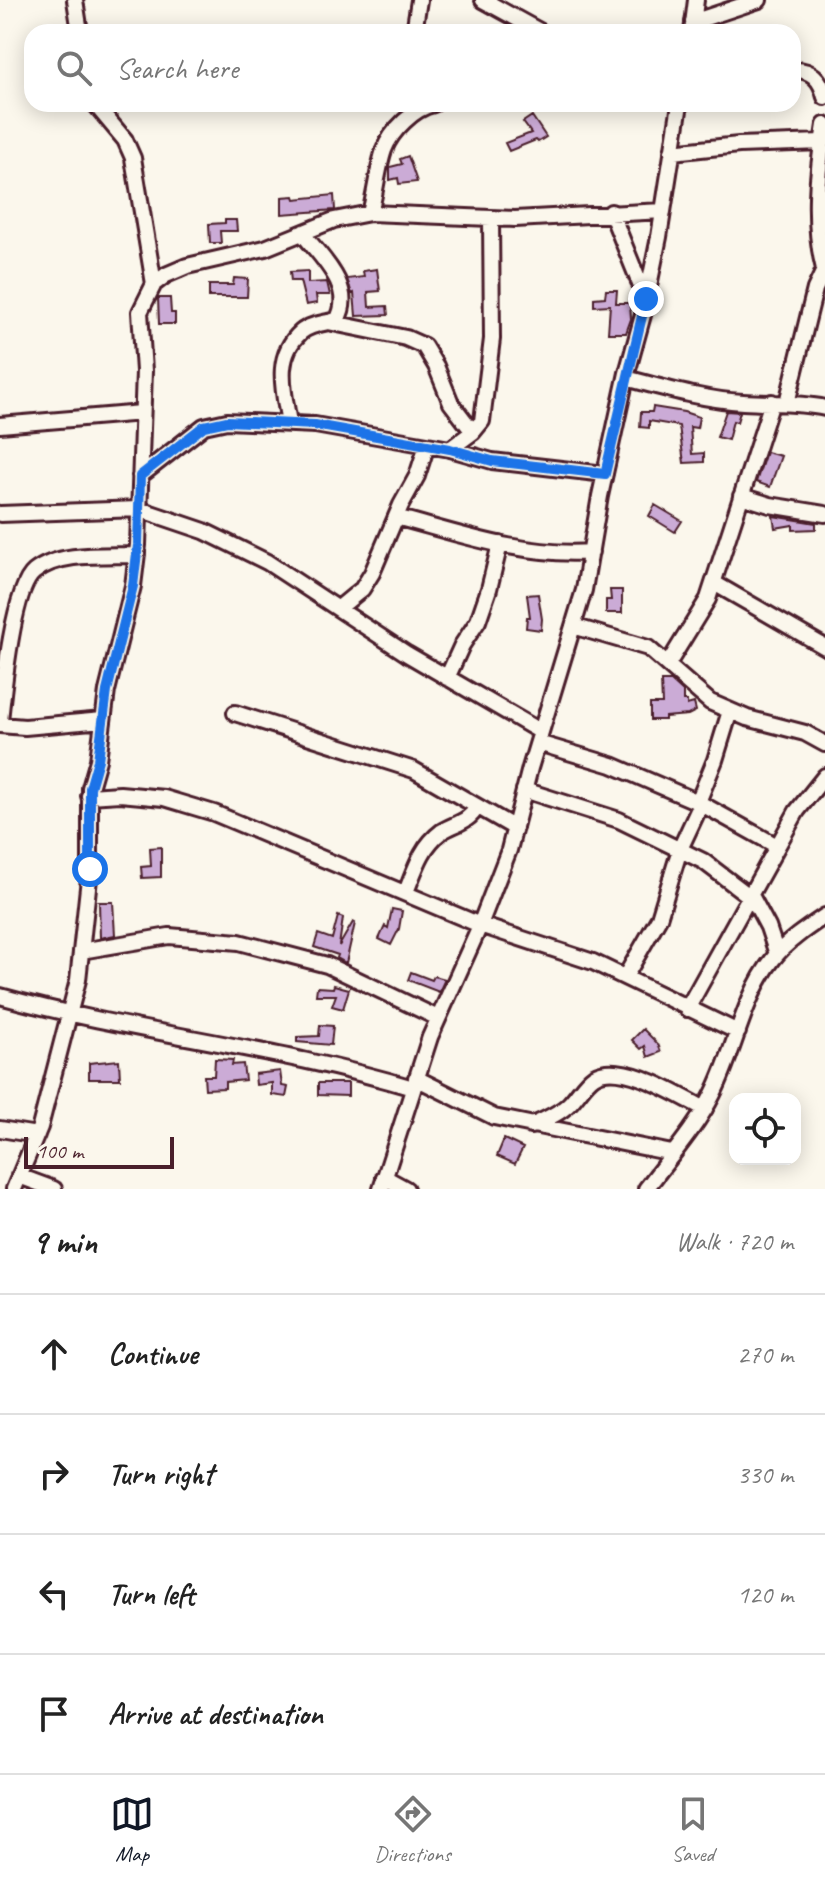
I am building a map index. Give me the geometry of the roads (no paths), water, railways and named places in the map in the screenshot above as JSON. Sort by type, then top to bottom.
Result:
[{"type":"street","points":[[75,0],[79,24]]},
{"type":"street","points":[[415,24],[419,0]]},
{"type":"street","points":[[483,0],[526,24]]},
{"type":"street","points":[[692,24],[696,0]]},
{"type":"street","points":[[699,24],[759,0]]},
{"type":"street","points":[[801,69],[814,75],[825,97]]},
{"type":"street","points":[[102,112],[125,140],[133,158],[154,284]]},
{"type":"street","points":[[370,213],[384,150],[414,112]]},
{"type":"street","points":[[406,1189],[382,1183],[438,1018],[495,890],[584,590],[605,474],[646,299],[679,112]]},
{"type":"street","points":[[668,664],[708,599],[741,496],[780,402],[815,289],[825,268],[818,229],[817,173],[825,125]]},
{"type":"street","points":[[672,152],[739,145],[822,142]]},
{"type":"street","points":[[54,1189],[16,1183],[37,1135],[78,980],[90,869],[89,796],[98,760],[107,691],[133,586],[137,555],[144,371],[140,312],[154,284],[187,266],[265,248],[334,220],[370,213],[515,219],[663,211]]},
{"type":"street","points":[[611,212],[646,299]]},
{"type":"street","points":[[450,449],[482,421],[490,365],[493,307],[491,218]]},
{"type":"street","points":[[289,423],[281,379],[282,365],[300,333],[315,325],[337,320],[342,312],[342,289],[332,270],[303,234]]},
{"type":"street","points":[[328,322],[406,338],[424,346],[431,354],[451,403],[473,432]]},
{"type":"street","points":[[626,378],[742,402],[780,402],[825,408]]},
{"type":"street","points":[[0,425],[142,413]]},
{"type":"street","points":[[140,476],[204,426],[227,421],[289,423],[450,449],[503,463],[605,474]]},
{"type":"street","points":[[339,608],[362,589],[417,476],[427,445]]},
{"type":"street","points":[[741,496],[770,505],[825,514]]},
{"type":"street","points":[[0,514],[139,509],[217,537],[267,562],[539,738],[612,765],[699,803],[777,846]]},
{"type":"street","points":[[396,517],[500,544],[560,554],[591,552]]},
{"type":"street","points":[[447,678],[462,645],[478,621],[500,544]]},
{"type":"street","points":[[103,720],[25,727],[0,723],[7,659],[25,585],[33,572],[70,559],[137,555]]},
{"type":"street","points":[[714,583],[825,647]]},
{"type":"street","points":[[573,626],[648,648],[710,702],[747,718],[787,727],[825,744]]},
{"type":"street","points":[[625,977],[659,918],[680,849],[715,760],[730,711]]},
{"type":"street","points":[[235,713],[414,770],[515,828]]},
{"type":"street","points":[[687,1009],[797,811],[825,776]]},
{"type":"street","points":[[524,790],[619,820],[703,861],[750,897],[768,927],[777,954]]},
{"type":"street","points":[[89,796],[120,794],[164,798],[201,809],[480,925],[593,962],[738,1032]]},
{"type":"street","points":[[406,892],[424,849],[443,831],[469,819],[477,807]]},
{"type":"street","points":[[646,1189],[705,1109],[758,985],[777,954],[825,916]]},
{"type":"street","points":[[81,951],[169,936],[239,942],[327,965],[438,1018]]},
{"type":"street","points":[[0,996],[69,1014],[414,1083],[494,1117],[672,1153]]},
{"type":"street","points":[[531,1126],[567,1106],[597,1074],[613,1072],[633,1075],[666,1088],[705,1109]]},
{"type":"street","points":[[0,1129],[37,1135]]}]
